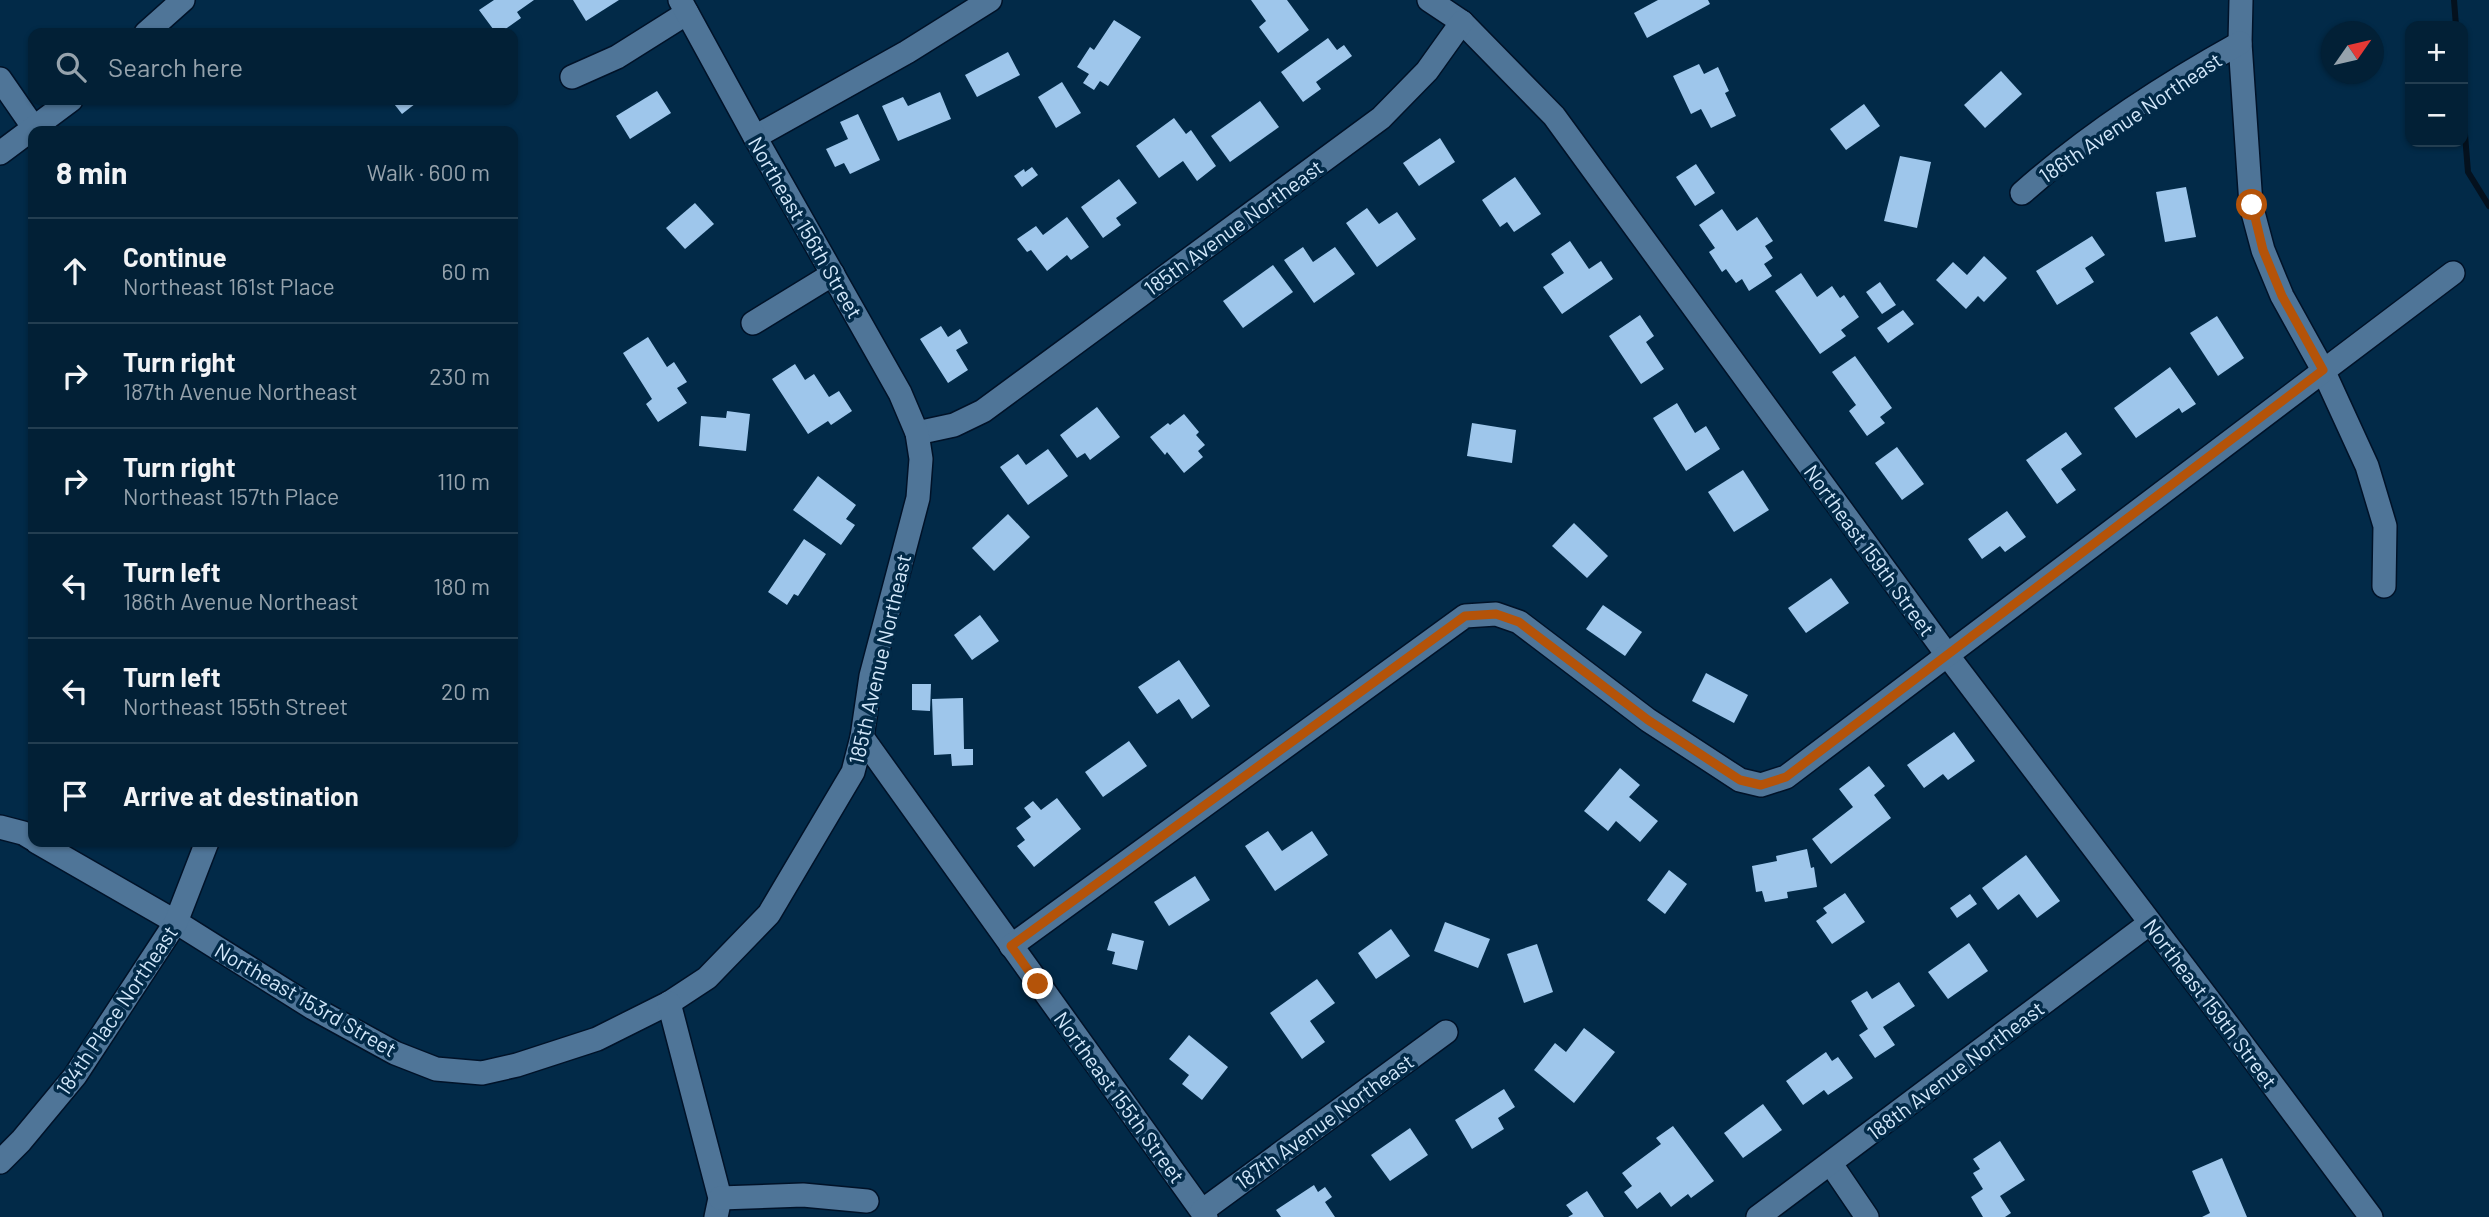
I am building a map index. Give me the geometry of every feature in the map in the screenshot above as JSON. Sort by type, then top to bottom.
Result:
[{"type":"street","points":[[152,28],[183,0]]},
{"type":"street","points":[[755,137],[907,52],[990,0]]},
{"type":"street","name":"Northeast 159th Street","points":[[1429,0],[1462,22],[1554,116],[1948,656],[2371,1217]]},
{"type":"street","points":[[2241,0],[2240,43],[2252,205],[2263,250],[2282,296],[2323,370],[2367,466],[2385,526],[2384,586]]},
{"type":"street","points":[[572,77],[617,57],[683,7]]},
{"type":"street","name":"Northeast 156th Street","points":[[683,7],[900,393],[917,433],[921,459]]},
{"type":"street","name":"185th Avenue Northeast","points":[[917,433],[954,425],[983,411],[1381,118],[1427,71],[1462,22]]},
{"type":"street","name":"186th Avenue Northeast","points":[[2022,193],[2051,167],[2188,72],[2240,43]]},
{"type":"street","points":[[0,79],[32,126]]},
{"type":"street","points":[[40,126],[65,105]]},
{"type":"street","points":[[0,153],[28,135]]},
{"type":"street","points":[[1011,946],[1465,616],[1496,614],[1519,622],[1648,720],[1740,780],[1761,785],[1786,777],[2453,273]]},
{"type":"street","points":[[753,323],[833,274]]},
{"type":"street","name":"185th Avenue Northeast","points":[[669,1003],[707,978],[769,914],[853,772],[862,737],[871,676],[918,498],[921,459]]},
{"type":"street","name":"Northeast 155th Street","points":[[862,737],[1204,1214]]},
{"type":"street","name":"Northeast 153rd Street","points":[[0,827],[28,836]]},
{"type":"street","name":"Northeast 153rd Street","points":[[45,847],[176,922],[313,1007],[395,1053],[436,1069],[482,1073],[517,1065],[597,1039],[669,1003]]},
{"type":"street","name":"184th Place Northeast","points":[[0,1162],[75,1076],[176,922],[205,847]]},
{"type":"street","name":"188th Avenue Northeast","points":[[1758,1217],[2150,923]]},
{"type":"street","points":[[669,1003],[718,1208],[803,1195],[867,1201]]},
{"type":"street","name":"187th Avenue Northeast","points":[[1204,1214],[1446,1032]]},
{"type":"street","points":[[1831,1164],[1867,1217]]},
{"type":"building","points":[[494,0],[534,0],[517,12],[521,18],[507,28],[492,28],[479,10]]},
{"type":"building","points":[[573,0],[619,0],[586,21]]},
{"type":"building","points":[[1251,0],[1287,0],[1309,30],[1278,53],[1259,27],[1266,21]]},
{"type":"building","points":[[1658,0],[1708,0],[1710,4],[1647,38],[1634,13]]},
{"type":"building","points":[[1114,20],[1141,37],[1108,86],[1100,81],[1094,90],[1083,83],[1089,74],[1077,67],[1090,47],[1094,50]]},
{"type":"building","points":[[1328,38],[1337,50],[1344,45],[1352,56],[1316,82],[1321,89],[1303,102],[1281,72]]},
{"type":"building","points":[[1008,52],[1020,75],[977,97],[965,75]]},
{"type":"building","points":[[1699,64],[1704,74],[1718,67],[1729,91],[1725,93],[1736,116],[1711,128],[1701,109],[1691,114],[1673,76]]},
{"type":"building","points":[[2001,71],[2022,94],[1985,128],[1964,105]]},
{"type":"building","points":[[1062,82],[1081,113],[1056,128],[1038,97]]},
{"type":"building","points":[[657,91],[671,113],[630,139],[616,116]]},
{"type":"building","points":[[940,92],[951,119],[898,141],[882,106],[903,97],[908,106]]},
{"type":"building","points":[[1260,101],[1279,127],[1230,162],[1211,136]]},
{"type":"building","points":[[1864,104],[1880,126],[1846,150],[1830,129]]},
{"type":"building","points":[[395,105],[414,105],[402,114]]},
{"type":"building","points":[[858,114],[880,160],[850,174],[844,163],[835,167],[826,149],[848,139],[840,122]]},
{"type":"building","points":[[1174,118],[1186,134],[1191,130],[1216,166],[1197,181],[1183,161],[1159,178],[1136,146]]},
{"type":"building","points":[[1440,138],[1455,162],[1419,186],[1403,163]]},
{"type":"building","points":[[1900,156],[1931,162],[1917,228],[1884,221]]},
{"type":"building","points":[[1696,164],[1715,193],[1695,206],[1676,177]]},
{"type":"building","points":[[1032,167],[1038,175],[1022,187],[1014,176]]},
{"type":"building","points":[[1515,177],[1541,214],[1514,232],[1507,222],[1500,227],[1482,200]]},
{"type":"building","points":[[1119,179],[1137,203],[1116,218],[1121,225],[1103,238],[1081,207]]},
{"type":"building","points":[[2186,187],[2196,237],[2165,242],[2156,192]]},
{"type":"building","points":[[695,203],[714,224],[685,249],[666,228]]},
{"type":"building","points":[[1367,208],[1379,224],[1397,212],[1416,239],[1377,267],[1346,223]]},
{"type":"building","points":[[1722,209],[1737,231],[1757,217],[1773,241],[1765,246],[1773,258],[1764,264],[1772,276],[1749,291],[1742,279],[1736,283],[1726,269],[1722,272],[1709,252],[1715,248],[1699,225]]},
{"type":"building","points":[[1067,217],[1089,247],[1071,260],[1067,255],[1047,271],[1031,250],[1027,252],[1017,239],[1036,226],[1043,235]]},
{"type":"building","points":[[2092,236],[2105,255],[2085,268],[2094,282],[2057,305],[2036,271]]},
{"type":"building","points":[[1570,241],[1589,269],[1601,261],[1613,279],[1562,314],[1543,287],[1564,273],[1551,254]]},
{"type":"building","points":[[1303,247],[1313,262],[1335,247],[1355,274],[1314,303],[1284,260]]},
{"type":"building","points":[[1984,256],[2007,278],[1984,302],[1978,296],[1966,309],[1936,280],[1953,262],[1967,275]]},
{"type":"building","points":[[1273,265],[1293,292],[1243,328],[1223,301]]},
{"type":"building","points":[[1801,273],[1817,297],[1832,286],[1840,298],[1844,295],[1859,317],[1841,330],[1846,336],[1820,354],[1775,291]]},
{"type":"building","points":[[1880,282],[1896,305],[1882,314],[1866,292]]},
{"type":"building","points":[[1903,310],[1914,324],[1888,343],[1877,328]]},
{"type":"building","points":[[1640,315],[1654,336],[1646,342],[1664,369],[1641,384],[1609,336]]},
{"type":"building","points":[[2217,316],[2244,358],[2218,376],[2190,333]]},
{"type":"building","points":[[941,326],[948,337],[960,329],[968,343],[956,350],[968,370],[948,383],[920,339]]},
{"type":"building","points":[[648,337],[667,367],[674,362],[687,382],[677,388],[687,403],[658,422],[646,404],[652,399],[623,353]]},
{"type":"building","points":[[1855,356],[1892,408],[1880,417],[1885,423],[1867,436],[1849,411],[1856,405],[1832,372]]},
{"type":"building","points":[[795,364],[805,380],[814,374],[829,397],[839,391],[852,411],[831,425],[828,421],[808,434],[772,379]]},
{"type":"building","points":[[2170,367],[2196,404],[2182,413],[2179,408],[2136,438],[2114,408]]},
{"type":"building","points":[[1677,403],[1695,433],[1706,426],[1720,449],[1686,471],[1653,418]]},
{"type":"building","points":[[1097,407],[1120,437],[1090,460],[1085,453],[1077,458],[1060,435]]},
{"type":"building","points":[[727,411],[750,414],[746,451],[699,446],[701,416],[726,418]]},
{"type":"building","points":[[1184,414],[1199,432],[1196,435],[1205,445],[1198,451],[1203,457],[1184,473],[1150,437]]},
{"type":"building","points":[[1472,423],[1516,430],[1512,463],[1467,456]]},
{"type":"building","points":[[2066,432],[2082,454],[2061,469],[2076,490],[2057,504],[2026,460]]},
{"type":"building","points":[[1897,447],[1924,484],[1902,500],[1875,463]]},
{"type":"building","points":[[1048,449],[1068,476],[1028,505],[1000,467],[1018,454],[1026,465]]},
{"type":"building","points":[[1743,470],[1769,510],[1734,532],[1708,492]]},
{"type":"building","points":[[818,476],[856,505],[846,519],[855,525],[841,545],[793,510]]},
{"type":"building","points":[[2007,511],[2026,537],[2005,552],[2000,546],[1982,559],[1968,539]]},
{"type":"building","points":[[1008,514],[1030,537],[994,571],[972,548]]},
{"type":"building","points":[[1574,523],[1608,556],[1587,578],[1552,546]]},
{"type":"building","points":[[804,539],[826,554],[798,596],[794,594],[787,605],[768,592]]},
{"type":"building","points":[[1831,578],[1849,603],[1806,633],[1788,608]]},
{"type":"building","points":[[1603,605],[1642,632],[1625,656],[1586,629]]},
{"type":"building","points":[[980,615],[999,641],[972,660],[954,635]]},
{"type":"building","points":[[1179,660],[1210,706],[1192,719],[1179,699],[1157,714],[1138,687]]},
{"type":"building","points":[[1706,673],[1748,695],[1734,723],[1692,701]]},
{"type":"building","points":[[912,684],[931,684],[930,711],[912,710]]},
{"type":"building","points":[[963,698],[964,749],[973,749],[973,765],[952,766],[951,754],[934,755],[932,699]]},
{"type":"building","points":[[1954,732],[1975,761],[1948,780],[1943,774],[1924,788],[1907,765]]},
{"type":"building","points":[[1129,741],[1147,766],[1103,797],[1085,772]]},
{"type":"building","points":[[1869,766],[1885,786],[1874,795],[1891,818],[1831,864],[1812,839],[1853,807],[1839,789]]},
{"type":"building","points":[[1620,768],[1640,785],[1629,797],[1658,821],[1640,842],[1616,821],[1608,831],[1584,811]]},
{"type":"building","points":[[1057,798],[1081,829],[1034,867],[1017,846],[1025,840],[1016,828],[1031,817],[1024,808],[1033,801],[1041,810]]},
{"type":"building","points":[[1268,831],[1282,851],[1312,831],[1328,855],[1275,891],[1245,846]]},
{"type":"building","points":[[1807,849],[1811,868],[1814,867],[1817,887],[1787,892],[1788,898],[1765,902],[1762,891],[1756,892],[1752,866],[1777,861],[1776,856]]},
{"type":"building","points":[[2026,855],[2060,901],[2037,918],[2019,894],[1998,910],[1982,888]]},
{"type":"building","points":[[1669,870],[1687,884],[1665,914],[1647,900]]},
{"type":"building","points":[[1195,876],[1210,900],[1169,926],[1154,902]]},
{"type":"building","points":[[1845,893],[1865,922],[1832,944],[1816,921],[1827,913],[1823,908]]},
{"type":"building","points":[[1970,894],[1977,904],[1957,918],[1950,908]]},
{"type":"building","points":[[1445,922],[1490,939],[1478,968],[1434,951]]},
{"type":"building","points":[[1391,929],[1410,956],[1376,979],[1358,953]]},
{"type":"building","points":[[1112,933],[1144,941],[1137,970],[1112,964],[1115,952],[1107,950]]},
{"type":"building","points":[[1969,943],[1988,971],[1948,999],[1928,972]]},
{"type":"building","points":[[1537,944],[1553,992],[1524,1003],[1507,954]]},
{"type":"building","points":[[1317,979],[1335,1003],[1310,1021],[1325,1042],[1302,1059],[1270,1013]]},
{"type":"building","points":[[1899,982],[1915,1006],[1883,1027],[1895,1045],[1875,1058],[1859,1035],[1868,1029],[1851,1001],[1867,991],[1872,999]]},
{"type":"building","points":[[1584,1028],[1615,1052],[1574,1103],[1534,1070],[1555,1043],[1566,1052]]},
{"type":"building","points":[[1189,1035],[1228,1067],[1202,1100],[1182,1084],[1189,1075],[1169,1059]]},
{"type":"building","points":[[1826,1052],[1832,1061],[1838,1057],[1853,1078],[1828,1095],[1824,1090],[1803,1105],[1786,1081]]},
{"type":"building","points":[[1504,1089],[1515,1107],[1498,1118],[1504,1129],[1472,1149],[1455,1120]]},
{"type":"building","points":[[1763,1104],[1782,1130],[1743,1158],[1724,1133]]},
{"type":"building","points":[[1673,1126],[1714,1181],[1691,1198],[1688,1194],[1671,1207],[1660,1192],[1637,1209],[1624,1192],[1632,1186],[1622,1173],[1661,1144],[1656,1138]]},
{"type":"building","points":[[1410,1128],[1428,1155],[1390,1181],[1371,1155]]},
{"type":"building","points":[[2000,1141],[2025,1180],[2000,1196],[2011,1213],[2005,1217],[1983,1217],[1971,1197],[1983,1189],[1973,1173],[1980,1169],[1973,1159]]},
{"type":"building","points":[[2222,1158],[2247,1217],[2202,1217],[2210,1213],[2192,1171]]},
{"type":"building","points":[[1314,1185],[1318,1192],[1325,1187],[1332,1197],[1325,1202],[1335,1217],[1281,1217],[1276,1210]]},
{"type":"building","points":[[1587,1191],[1604,1217],[1568,1217],[1573,1214],[1566,1205]]},
{"type":"waterway","points":[[2454,0],[2456,21]]},
{"type":"waterway","points":[[2466,147],[2468,172],[2489,206]]},
{"type":"route","points":[[1038,984],[1011,946],[1465,616],[1496,614],[1519,622],[1648,720],[1740,780],[1761,785],[1786,777],[2323,370],[2282,296],[2263,250],[2252,205]]}]
